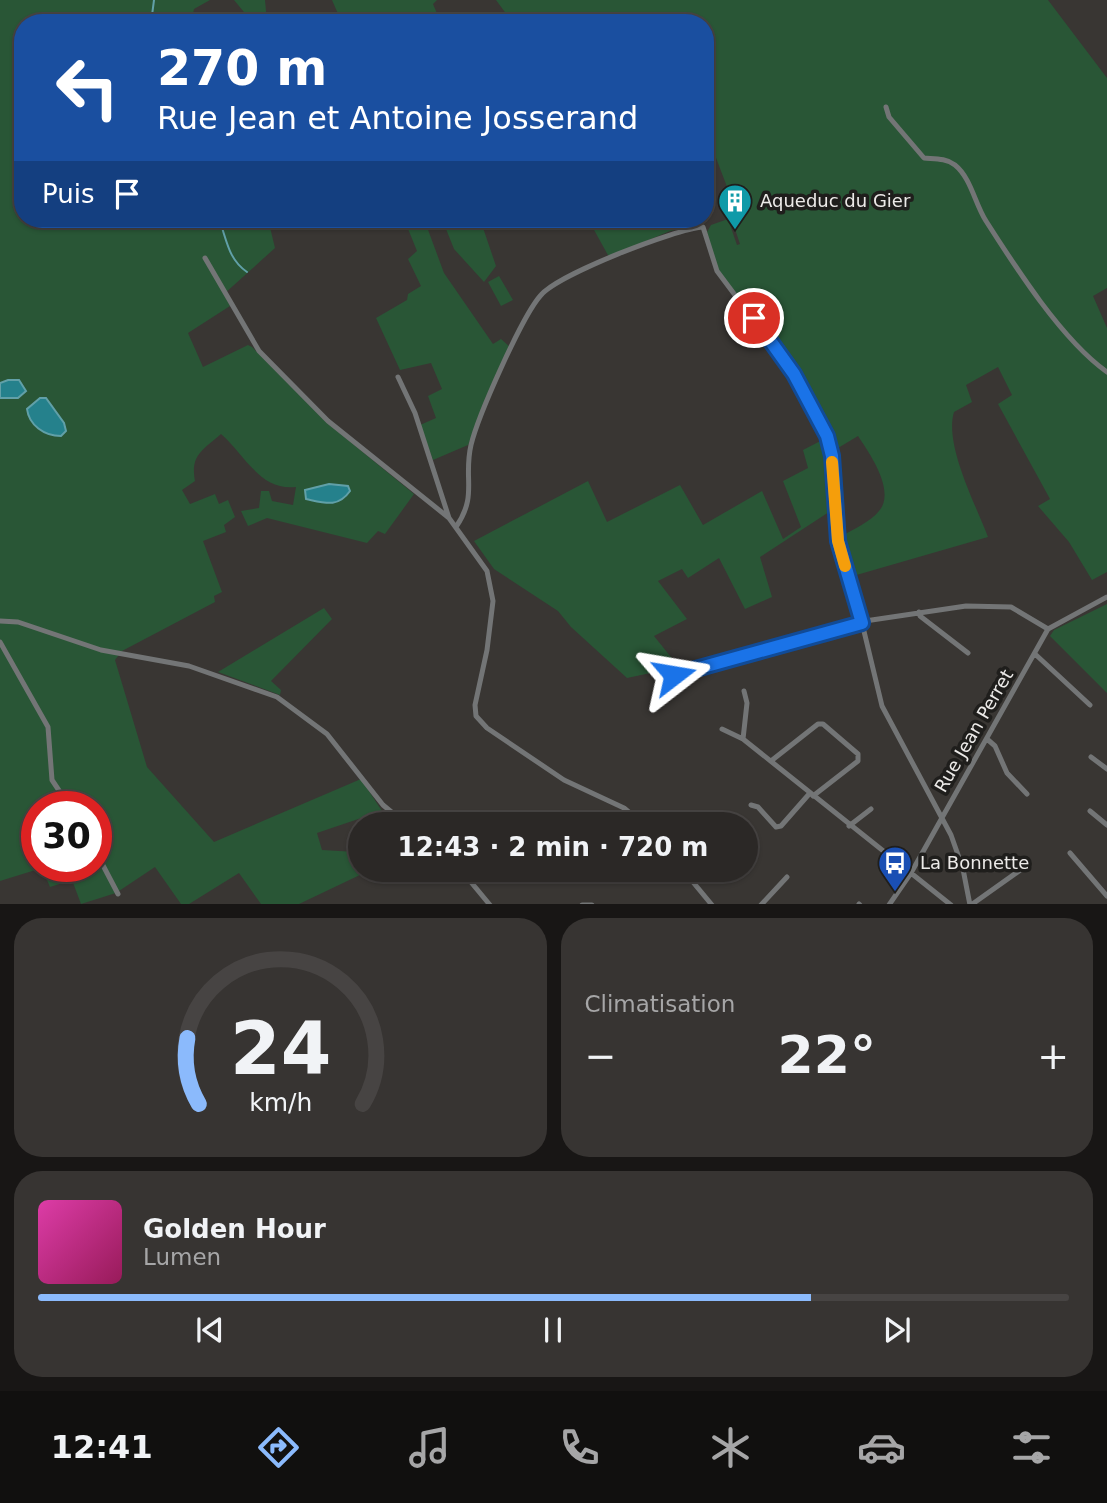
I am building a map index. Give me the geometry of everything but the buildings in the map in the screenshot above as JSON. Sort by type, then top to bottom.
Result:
[{"type":"street","points":[[886,107],[889,117],[924,158],[947,160],[956,165],[985,219],[1052,315],[1093,362],[1107,372]]},
{"type":"street","points":[[456,527],[469,503],[468,463],[475,432],[523,324],[541,294],[558,283],[670,234],[703,228],[717,271],[794,374],[827,436],[832,456],[838,541],[882,706],[954,844],[970,904],[1026,866]]},
{"type":"street","points":[[205,258],[259,351],[328,421],[449,519],[487,571],[492,585],[493,601],[487,650],[476,701],[477,716],[487,728],[564,780],[628,812]]},
{"type":"street","points":[[398,377],[415,413],[449,519]]},
{"type":"street","points":[[674,675],[862,623],[966,606],[1010,607],[1048,629],[1107,597]]},
{"type":"street","points":[[919,612],[920,616],[968,653]]},
{"type":"street","points":[[0,621],[18,622],[101,650],[190,666],[277,697],[327,734],[391,812]]},
{"type":"street","name":"Rue Jean Perret","points":[[890,904],[911,873],[940,817],[1048,629]]},
{"type":"street","points":[[0,642],[47,727],[52,780],[59,791]]},
{"type":"street","points":[[1035,653],[1090,705]]},
{"type":"street","points":[[743,740],[747,703],[744,691]]},
{"type":"street","points":[[751,805],[758,807],[776,827],[781,826],[812,794],[858,761],[858,754],[823,724],[818,724],[771,761]]},
{"type":"street","points":[[722,729],[743,740],[771,761],[950,904]]},
{"type":"street","points":[[987,739],[998,751],[1007,773],[1027,794]]},
{"type":"street","points":[[1091,757],[1107,769]]},
{"type":"street","points":[[849,826],[871,809]]},
{"type":"street","points":[[1090,811],[1107,825]]},
{"type":"street","points":[[1070,853],[1107,895]]},
{"type":"street","points":[[762,904],[788,877]]},
{"type":"street","points":[[112,882],[118,894]]},
{"type":"street","points":[[471,882],[489,904]]},
{"type":"street","points":[[695,882],[711,904]]},
{"type":"green space","points":[[0,0],[210,0],[194,9],[193,14],[14,14],[14,228],[270,228],[275,248],[224,294],[230,306],[188,333],[203,367],[248,345],[252,347],[326,422],[414,494],[385,534],[378,531],[367,543],[267,518],[248,526],[241,511],[259,508],[261,491],[269,491],[272,501],[293,505],[296,487],[283,487],[263,478],[221,434],[199,454],[194,465],[195,481],[182,490],[190,504],[215,494],[219,504],[228,500],[235,517],[224,525],[226,532],[203,541],[222,592],[214,596],[215,602],[122,651],[115,660],[147,767],[214,842],[361,779],[382,811],[348,812],[348,823],[317,833],[322,850],[348,852],[348,881],[299,904],[261,904],[239,873],[189,904],[181,904],[155,867],[116,893],[81,904],[73,882],[112,882],[112,791],[21,791],[21,874],[0,881]]},
{"type":"green space","points":[[234,0],[265,0],[266,14],[246,14]]},
{"type":"green space","points":[[332,0],[437,0],[433,4],[437,14],[338,14]]},
{"type":"green space","points":[[496,0],[1048,0],[1107,78],[1107,288],[1093,296],[1107,328],[1107,572],[1092,580],[1069,542],[1038,506],[1050,499],[998,404],[1012,395],[998,367],[966,385],[972,402],[954,412],[952,426],[957,458],[988,537],[853,576],[842,536],[876,515],[885,493],[879,473],[858,436],[828,454],[829,512],[760,557],[772,597],[745,609],[719,558],[688,578],[682,569],[658,581],[687,619],[654,636],[679,667],[627,678],[571,627],[558,611],[494,569],[474,541],[588,481],[607,522],[680,485],[703,525],[762,491],[783,539],[801,527],[783,481],[808,468],[803,450],[830,436],[824,416],[800,374],[735,295],[719,272],[713,255],[707,232],[709,228],[714,228],[714,224],[728,219],[737,245],[740,244],[730,214],[729,192],[714,153],[714,14],[506,14]]},
{"type":"green space","points":[[408,228],[427,228],[444,273],[493,344],[501,339],[510,347],[468,445],[433,460],[420,425],[436,418],[428,396],[442,389],[431,363],[400,370],[376,318],[407,300],[408,294],[421,286],[408,259],[417,251]]},
{"type":"green space","points":[[446,228],[483,228],[496,266],[484,282],[454,249]]},
{"type":"green space","points":[[593,228],[684,228],[670,231],[609,257]]},
{"type":"green space","points":[[499,276],[513,300],[501,306],[488,282]]},
{"type":"green space","points":[[1107,604],[1107,693],[1050,636],[1054,630]]},
{"type":"green space","points":[[324,608],[332,619],[271,681],[281,690],[280,695],[218,672]]},
{"type":"green space","points":[[48,882],[66,882],[50,887]]},
{"type":"water","points":[[19,380],[26,391],[18,398],[0,398],[0,383]]},
{"type":"water","points":[[40,398],[46,398],[64,423],[66,431],[61,436],[43,432],[34,425],[28,415],[27,409]]},
{"type":"water","points":[[329,484],[348,486],[350,491],[336,502],[306,499],[305,490]]},
{"type":"waterway","points":[[152,14],[154,0]]},
{"type":"waterway","points":[[222,228],[232,255],[247,272]]},
{"type":"slow traffic","points":[[832,462],[838,541],[845,566]]},
{"type":"place","name":"Aqueduc du Gier","points":[[735,231]]},
{"type":"place","name":"La Bonnette","points":[[895,893]]},
{"type":"route","points":[[674,675],[862,623],[838,541],[835,484],[827,436],[794,374],[754,318]]}]
